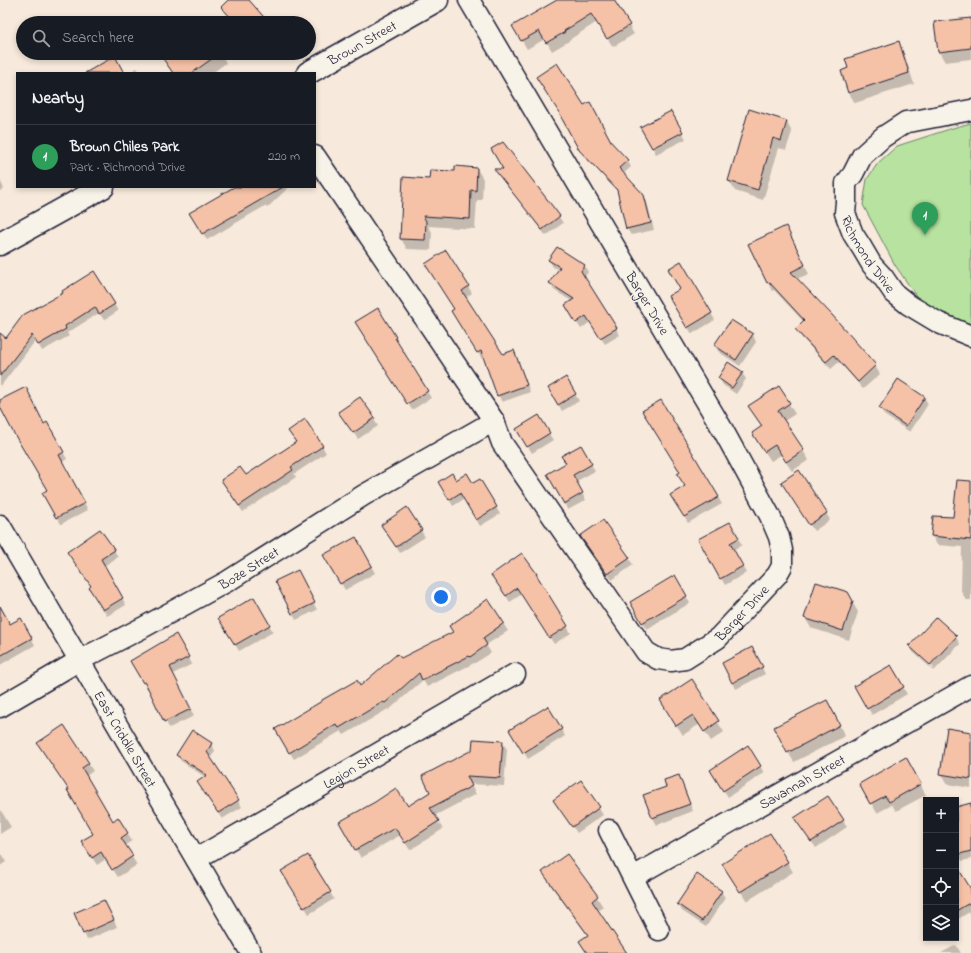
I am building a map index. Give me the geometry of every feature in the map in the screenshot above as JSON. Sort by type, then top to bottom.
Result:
[{"type":"main road","name":"Brown Street","points":[[310,72],[437,0]]},
{"type":"main road","points":[[0,244],[100,188]]},
{"type":"street","name":"Barger Drive","points":[[316,157],[494,421],[502,443],[646,652],[658,659],[670,661],[685,659],[718,638],[777,575],[782,566],[782,550],[779,536],[770,516],[723,430],[469,0]]},
{"type":"street","name":"Richmond Drive","points":[[971,110],[906,122],[883,137],[862,156],[853,174],[846,183],[845,213],[853,234],[872,265],[883,276],[894,293],[909,305],[939,323],[971,336]]},
{"type":"street","name":"Boze Street","points":[[0,707],[80,660],[228,581],[364,494],[494,421]]},
{"type":"street","name":"East Criddle Street","points":[[0,525],[251,953]]},
{"type":"street","name":"Legion Street","points":[[196,859],[515,674]]},
{"type":"street","name":"Savannah Street","points":[[633,878],[971,686]]},
{"type":"street","points":[[609,830],[659,930]]},
{"type":"green space","points":[[971,123],[971,332],[927,312],[895,265],[863,205],[867,179],[878,163],[897,146]]},
{"type":"building","points":[[228,0],[249,0],[263,16],[229,16],[221,7]]},
{"type":"building","points":[[557,0],[614,0],[630,25],[607,39],[591,14],[546,43],[539,31],[521,41],[512,26]]},
{"type":"building","points":[[971,18],[971,48],[938,52],[934,22]]},
{"type":"building","points":[[899,41],[909,73],[848,93],[841,71],[848,68],[845,59]]},
{"type":"building","points":[[108,60],[117,60],[123,72],[87,72]]},
{"type":"building","points":[[164,60],[210,60],[193,72],[172,72]]},
{"type":"building","points":[[557,63],[584,105],[590,102],[612,143],[628,160],[619,168],[644,195],[651,223],[626,229],[617,190],[579,150],[562,117],[536,77]]},
{"type":"building","points":[[749,109],[787,121],[781,141],[773,138],[758,190],[728,181]]},
{"type":"building","points":[[671,111],[683,132],[652,148],[640,127]]},
{"type":"building","points":[[503,142],[560,216],[542,230],[494,169],[503,169],[491,149]]},
{"type":"building","points":[[455,166],[477,168],[476,191],[471,190],[470,219],[423,216],[426,221],[425,240],[400,239],[403,177],[429,179],[430,170],[455,171]]},
{"type":"building","points":[[232,188],[281,188],[202,234],[189,213]]},
{"type":"building","points":[[786,226],[805,265],[791,272],[833,316],[876,365],[858,382],[834,355],[826,362],[795,329],[804,320],[769,282],[767,283],[748,244]]},
{"type":"building","points":[[557,247],[585,265],[581,271],[617,328],[600,338],[586,316],[576,323],[565,305],[574,299],[549,283],[560,267],[548,260]]},
{"type":"building","points":[[446,250],[469,286],[462,291],[503,354],[514,350],[527,385],[497,396],[481,351],[477,353],[451,311],[454,309],[425,264]]},
{"type":"building","points":[[681,261],[712,313],[687,328],[668,296],[680,289],[668,269]]},
{"type":"building","points":[[94,271],[115,304],[99,314],[95,307],[65,326],[66,329],[38,345],[32,335],[0,376],[0,333],[6,338],[23,315],[63,293],[62,291]]},
{"type":"building","points":[[378,308],[428,391],[407,404],[355,322]]},
{"type":"building","points":[[731,320],[753,334],[736,360],[714,345]]},
{"type":"building","points":[[728,362],[743,372],[732,388],[718,378]]},
{"type":"building","points":[[566,377],[576,394],[558,405],[548,388]]},
{"type":"building","points":[[898,379],[925,397],[906,426],[879,408]]},
{"type":"building","points":[[779,386],[790,403],[778,411],[804,450],[786,462],[775,445],[764,452],[752,433],[762,426],[748,406]]},
{"type":"building","points":[[26,387],[44,424],[47,422],[64,452],[59,455],[85,503],[56,518],[42,493],[47,490],[0,407],[0,400]]},
{"type":"building","points":[[360,397],[375,418],[353,433],[338,412]]},
{"type":"building","points":[[661,400],[719,497],[684,517],[670,495],[685,486],[677,474],[680,472],[642,411]]},
{"type":"building","points":[[539,415],[550,433],[527,447],[516,429]]},
{"type":"building","points":[[305,419],[323,446],[291,467],[293,470],[239,506],[221,480],[240,467],[246,475],[296,442],[288,431]]},
{"type":"building","points":[[581,445],[592,464],[573,475],[583,493],[564,504],[547,474],[566,463],[561,456]]},
{"type":"building","points":[[799,470],[827,513],[809,525],[781,482]]},
{"type":"building","points":[[452,473],[456,480],[467,473],[473,483],[480,479],[497,507],[476,520],[460,493],[449,500],[438,482]]},
{"type":"building","points":[[957,480],[971,481],[971,540],[931,536],[933,516],[953,517]]},
{"type":"building","points":[[407,507],[422,530],[396,547],[381,525]]},
{"type":"building","points":[[603,520],[630,558],[607,574],[580,536]]},
{"type":"building","points":[[730,522],[739,538],[730,543],[743,566],[720,579],[698,539]]},
{"type":"building","points":[[100,529],[115,550],[101,559],[123,598],[103,610],[89,588],[91,586],[67,552]]},
{"type":"building","points":[[356,537],[372,566],[340,584],[323,555]]},
{"type":"building","points":[[522,553],[537,574],[568,626],[549,638],[517,588],[506,596],[491,575]]},
{"type":"building","points":[[298,570],[315,603],[292,614],[275,581]]},
{"type":"building","points":[[675,575],[687,596],[642,623],[630,602]]},
{"type":"building","points":[[816,582],[848,592],[853,601],[843,631],[804,618]]},
{"type":"building","points":[[254,597],[270,625],[235,645],[218,618]]},
{"type":"building","points":[[488,599],[504,623],[483,638],[487,645],[470,657],[469,656],[422,680],[419,673],[385,703],[383,702],[339,728],[336,724],[289,753],[275,729],[357,680],[360,686],[397,654],[401,658],[453,632],[449,626]]},
{"type":"building","points":[[0,606],[10,624],[21,618],[32,638],[0,656]]},
{"type":"building","points":[[936,617],[957,636],[930,665],[908,645],[910,645]]},
{"type":"building","points":[[176,634],[189,657],[170,667],[191,709],[164,722],[145,682],[143,683],[130,661]]},
{"type":"building","points":[[752,647],[763,667],[732,683],[722,663]]},
{"type":"building","points":[[891,665],[904,687],[867,709],[854,686]]},
{"type":"building","points":[[692,679],[719,721],[704,732],[693,715],[676,726],[660,700]]},
{"type":"building","points":[[827,700],[840,725],[787,753],[774,727]]},
{"type":"building","points":[[548,706],[562,729],[523,753],[509,730]]},
{"type":"building","points":[[64,725],[89,763],[82,768],[113,821],[118,817],[128,833],[121,838],[133,856],[112,870],[101,852],[92,858],[81,841],[93,834],[67,790],[69,790],[37,743]]},
{"type":"building","points":[[947,728],[971,732],[971,779],[940,774]]},
{"type":"building","points":[[192,730],[212,743],[207,752],[239,800],[218,813],[197,782],[207,775],[176,755]]},
{"type":"building","points":[[473,739],[503,741],[500,778],[467,776],[472,786],[430,808],[439,821],[405,843],[395,828],[355,850],[339,822],[375,802],[396,788],[408,806],[430,792],[422,776],[472,750]]},
{"type":"building","points":[[748,745],[761,766],[723,791],[710,770]]},
{"type":"building","points":[[906,757],[921,784],[889,802],[885,796],[870,804],[859,784]]},
{"type":"building","points":[[679,775],[690,804],[652,818],[643,795],[666,787],[664,780]]},
{"type":"building","points":[[581,780],[600,807],[572,827],[553,800]]},
{"type":"building","points":[[828,796],[844,820],[811,842],[794,818]]},
{"type":"building","points":[[971,803],[971,851],[959,854],[959,833],[959,806]]},
{"type":"building","points":[[770,833],[788,862],[740,892],[722,864]]},
{"type":"building","points":[[567,854],[598,896],[592,901],[627,953],[587,953],[579,941],[588,935],[542,872]]},
{"type":"building","points":[[308,855],[331,892],[304,908],[281,871]]},
{"type":"building","points":[[959,870],[971,889],[971,902],[959,909]]},
{"type":"building","points":[[697,874],[722,891],[702,921],[677,904]]},
{"type":"building","points":[[104,900],[114,920],[83,934],[74,913]]},
{"type":"place","name":"Brown Chiles Park","points":[[925,235]]}]
